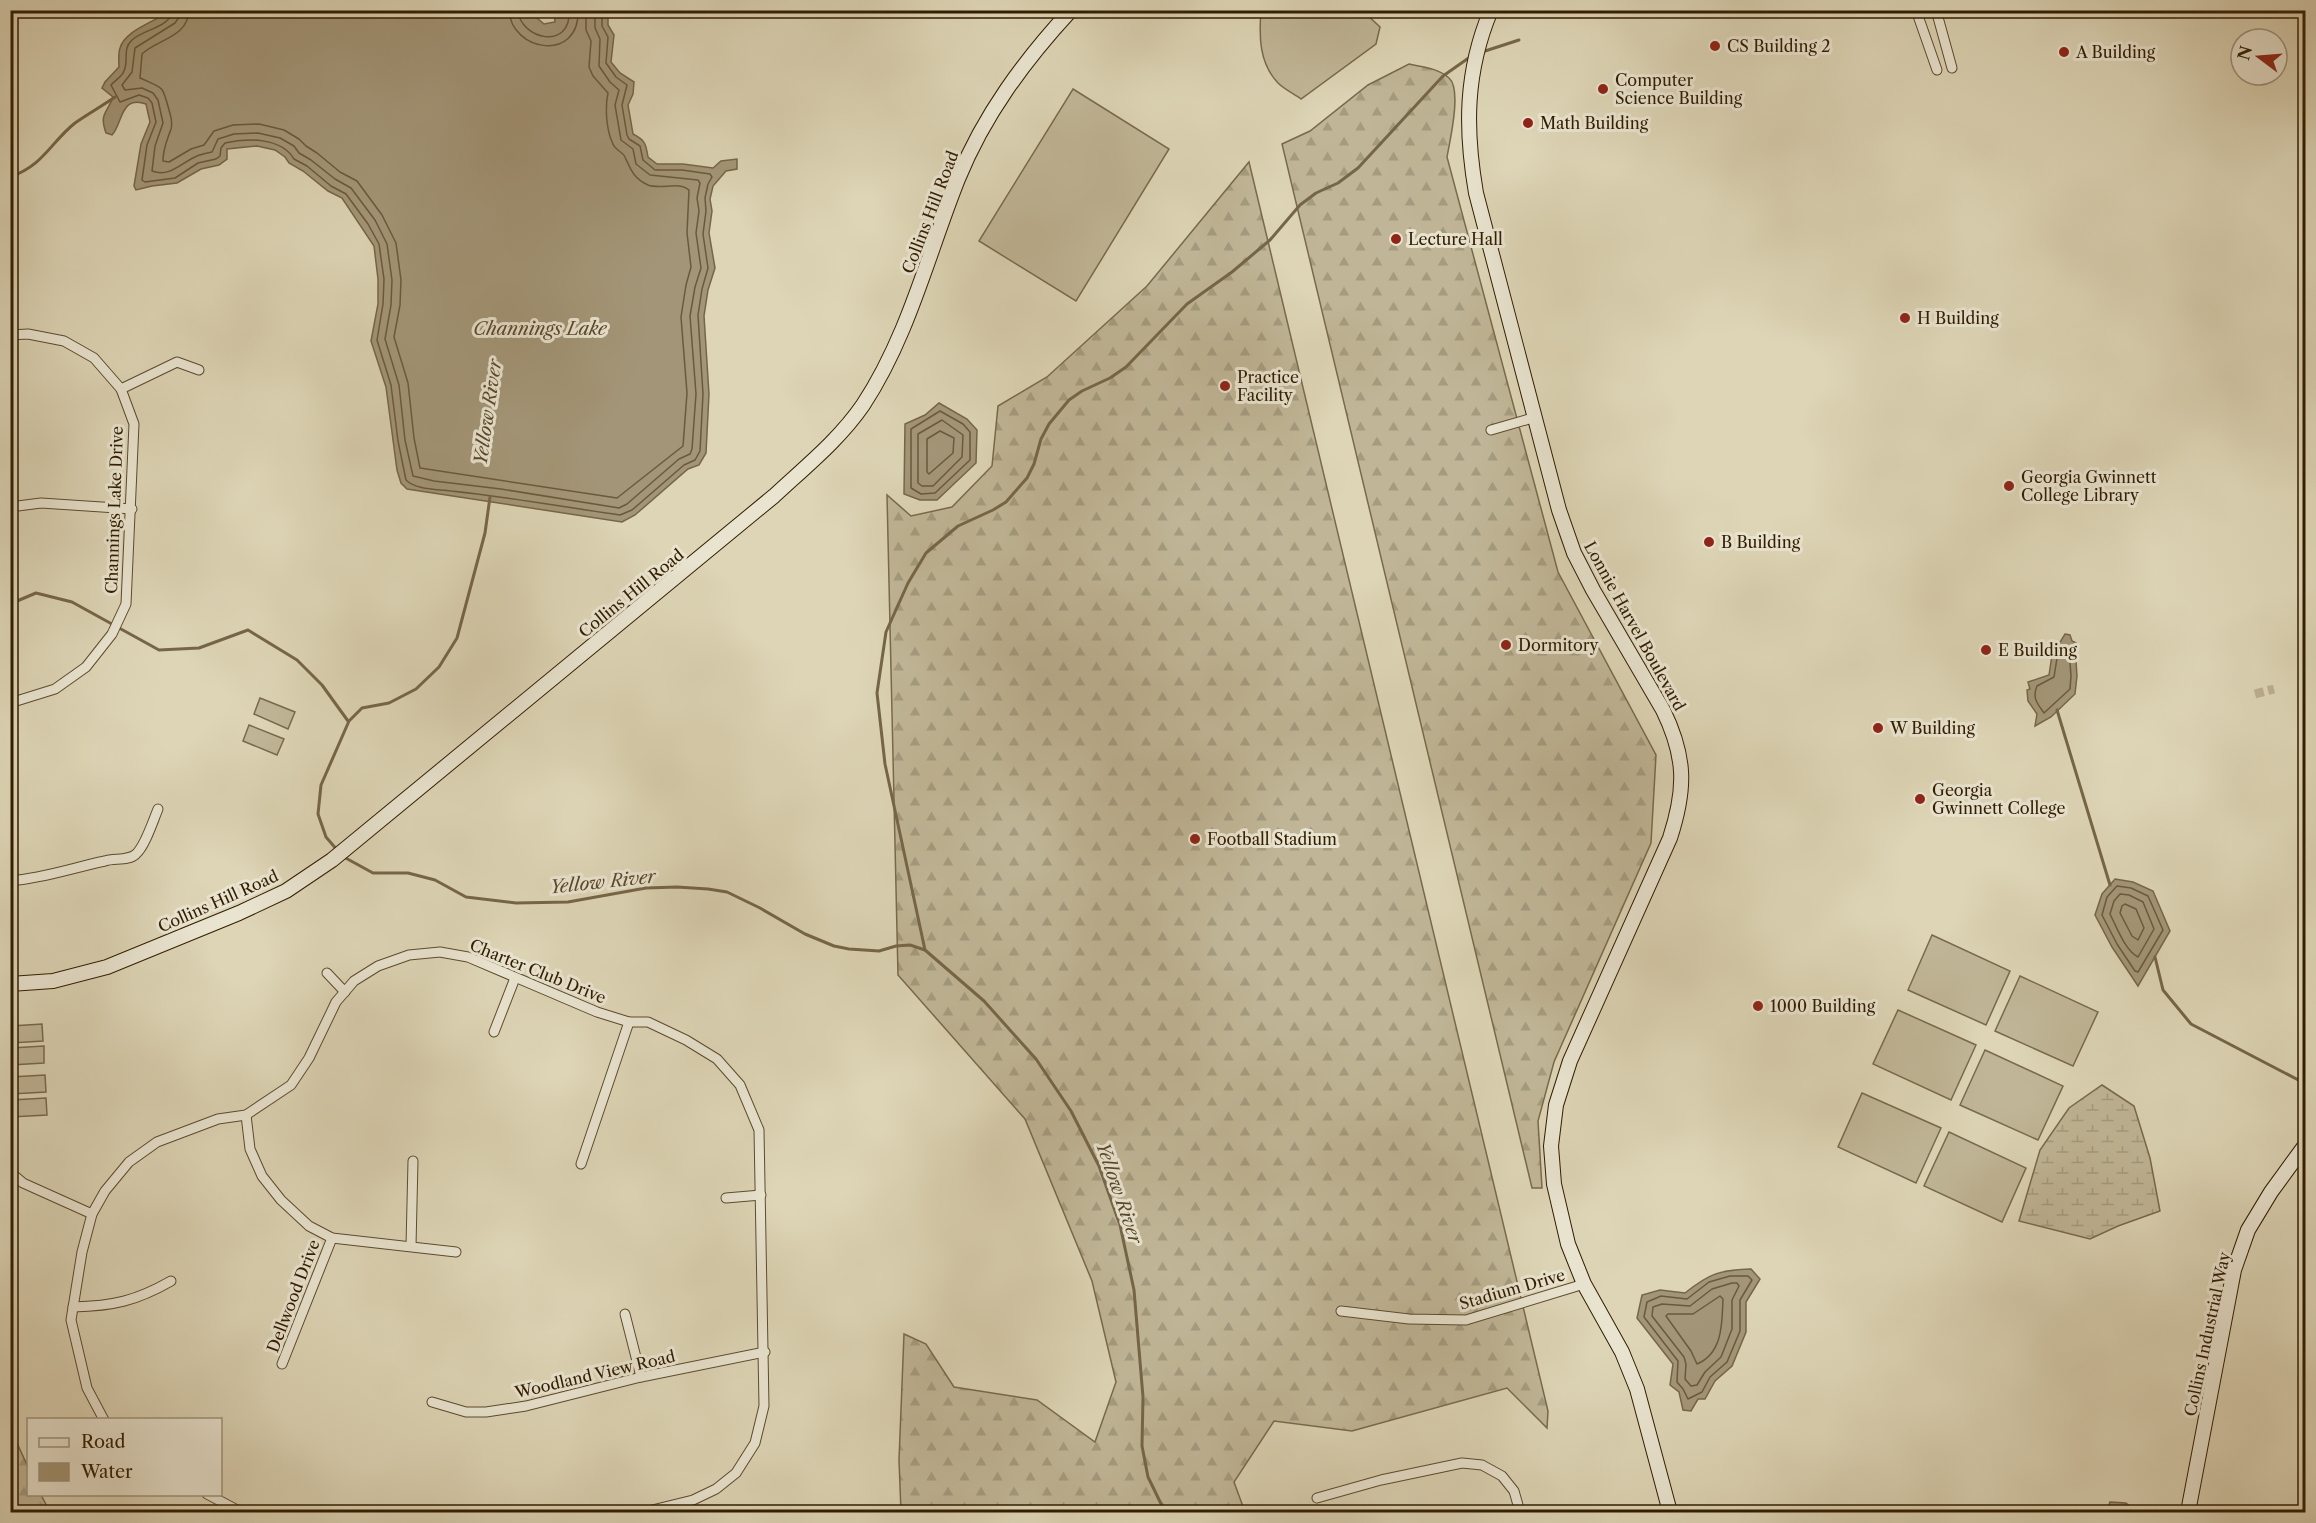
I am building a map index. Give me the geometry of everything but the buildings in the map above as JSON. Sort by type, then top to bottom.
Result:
[{"type":"street","name":"Collins Hill Road","points":[[10,984],[53,981],[107,967],[240,913],[286,891],[332,860],[774,496],[833,441],[862,406],[886,365],[911,306],[959,178],[988,117],[1040,44],[1071,10]]},
{"type":"street","name":"Lonnie Harvel Boulevard","points":[[1491,10],[1472,71],[1468,108],[1469,150],[1476,193],[1559,510],[1574,553],[1672,727],[1682,768],[1678,814],[1670,838],[1582,1031],[1560,1087],[1551,1146],[1554,1184],[1569,1244],[1584,1284],[1622,1353],[1637,1389],[1670,1512]]},
{"type":"street","points":[[1916,10],[1937,70]]},
{"type":"street","points":[[1936,10],[1952,68]]},
{"type":"street","name":"Channings Lake Drive","points":[[10,335],[28,334],[64,341],[94,358],[121,388],[134,424],[126,604],[112,634],[86,667],[54,689],[10,703]]},
{"type":"street","points":[[121,388],[177,362],[199,370]]},
{"type":"street","points":[[1491,430],[1536,417]]},
{"type":"street","points":[[10,507],[41,503],[132,509]]},
{"type":"street","points":[[10,881],[40,879],[107,860],[132,857],[142,846],[158,809]]},
{"type":"street","name":"Charter Club Drive","points":[[103,1418],[87,1388],[71,1320],[82,1252],[92,1214],[105,1191],[129,1162],[157,1142],[218,1119],[246,1115],[291,1085],[309,1058],[336,1002],[354,981],[378,966],[409,956],[440,952],[468,957],[597,1012],[629,1022],[648,1022],[686,1040],[717,1059],[740,1085],[759,1130],[765,1352],[764,1406],[755,1443],[736,1473],[716,1489],[693,1500],[644,1512]]},
{"type":"street","points":[[327,973],[345,992]]},
{"type":"street","points":[[494,1032],[515,978]]},
{"type":"street","points":[[581,1164],[629,1022]]},
{"type":"street","points":[[246,1115],[250,1149],[262,1176],[281,1200],[309,1226],[332,1238],[456,1252]]},
{"type":"street","name":"Collins Industrial Way","points":[[2188,1512],[2234,1270],[2248,1230],[2271,1192],[2306,1144]]},
{"type":"street","points":[[411,1246],[413,1161]]},
{"type":"street","points":[[10,1172],[22,1183],[92,1214]]},
{"type":"street","points":[[726,1198],[761,1195]]},
{"type":"street","name":"Dellwood Drive","points":[[282,1364],[332,1238]]},
{"type":"street","points":[[73,1307],[94,1307],[144,1296],[171,1281]]},
{"type":"street","name":"Stadium Drive","points":[[1341,1311],[1409,1319],[1466,1320],[1584,1284]]},
{"type":"street","points":[[625,1314],[641,1377]]},
{"type":"street","name":"Woodland View Road","points":[[432,1402],[466,1412],[486,1412],[526,1406],[641,1377],[765,1352]]},
{"type":"street","points":[[1317,1498],[1382,1480],[1462,1463],[1482,1465],[1502,1476],[1514,1491],[1521,1512]]},
{"type":"street","points":[[211,1496],[241,1512]]},
{"type":"green space","points":[[1261,11],[1363,11],[1380,27],[1376,44],[1301,99],[1278,83],[1267,67],[1260,39]]},
{"type":"green space","points":[[1409,64],[1440,72],[1453,84],[1455,103],[1447,157],[1558,572],[1656,755],[1651,843],[1554,1062],[1538,1121],[1542,1188],[1532,1188],[1282,144],[1310,131],[1368,85]]},
{"type":"green space","points":[[1073,89],[1169,149],[1076,301],[979,241]]},
{"type":"green space","points":[[1249,162],[1548,1411],[1547,1428],[1507,1388],[1352,1431],[1274,1421],[1234,1482],[1245,1512],[901,1512],[899,1460],[904,1334],[926,1344],[954,1387],[1037,1400],[1095,1442],[1116,1382],[1092,1281],[1025,1119],[898,975],[887,495],[911,516],[952,507],[992,466],[998,406],[1047,377],[1147,286]]},
{"type":"green space","points":[[260,698],[295,712],[288,729],[254,714]]},
{"type":"green space","points":[[249,725],[284,739],[277,755],[243,741]]},
{"type":"green space","points":[[1932,935],[2010,971],[1986,1025],[1908,990]]},
{"type":"green space","points":[[2020,976],[2098,1012],[2073,1066],[1995,1031]]},
{"type":"green space","points":[[1898,1010],[1976,1045],[1951,1100],[1873,1064]]},
{"type":"green space","points":[[42,1024],[43,1041],[11,1043],[11,1026]]},
{"type":"green space","points":[[44,1046],[44,1063],[11,1065],[11,1048]]},
{"type":"green space","points":[[1985,1050],[2063,1086],[2038,1140],[1960,1105]]},
{"type":"green space","points":[[45,1075],[46,1092],[11,1094],[11,1077]]},
{"type":"green space","points":[[2102,1085],[2134,1106],[2150,1158],[2160,1211],[2090,1239],[2019,1221],[2040,1150],[2069,1108]]},
{"type":"green space","points":[[1862,1093],[1941,1128],[1916,1183],[1838,1147]]},
{"type":"green space","points":[[46,1098],[47,1115],[11,1117],[11,1100]]},
{"type":"green space","points":[[1949,1132],[2026,1168],[2002,1222],[1924,1186]]},
{"type":"green space","points":[[10,1428],[27,1465],[27,1496],[42,1496],[50,1512],[11,1512]]},
{"type":"water","name":"Channings Lake","points":[[169,11],[529,11],[544,24],[555,22],[554,11],[608,11],[608,25],[614,35],[611,62],[620,73],[634,82],[633,94],[628,105],[633,134],[642,140],[648,157],[657,164],[683,164],[713,168],[721,161],[737,159],[737,169],[726,171],[713,186],[710,199],[712,211],[709,233],[715,268],[708,290],[704,316],[709,394],[706,453],[699,465],[688,469],[635,515],[622,522],[407,489],[401,483],[397,470],[386,387],[371,341],[378,304],[374,246],[342,198],[328,191],[275,150],[257,146],[227,149],[227,159],[219,165],[201,169],[177,183],[136,190],[134,186],[141,144],[150,122],[146,104],[131,103],[123,112],[112,135],[106,133],[103,121],[113,97],[102,88],[119,67],[119,53],[123,42],[134,31]]},
{"type":"water","points":[[939,403],[967,419],[977,430],[976,463],[937,500],[920,500],[904,494],[905,424],[925,415]]},
{"type":"water","points":[[2065,634],[2070,635],[2072,641],[2076,643],[2075,694],[2051,717],[2035,726],[2037,714],[2028,701],[2027,690],[2030,689],[2028,682],[2049,675],[2052,655]]},
{"type":"water","points":[[2115,879],[2133,882],[2153,891],[2170,931],[2138,986],[2112,947],[2095,915],[2102,894]]},
{"type":"water","points":[[1751,1269],[1760,1279],[1746,1302],[1746,1332],[1732,1366],[1715,1381],[1705,1399],[1698,1399],[1691,1411],[1683,1410],[1679,1392],[1670,1385],[1673,1364],[1637,1318],[1642,1295],[1660,1290],[1685,1293],[1716,1274],[1731,1270]]},
{"type":"water","points":[[2110,1502],[2126,1503],[2136,1512],[2106,1512]]},
{"type":"waterway","points":[[1482,52],[1519,40]]},
{"type":"waterway","points":[[925,950],[885,764],[877,693],[886,632],[908,583],[926,553],[958,526],[1006,502],[1027,478],[1049,424],[1069,400],[1126,367],[1187,304],[1232,272],[1270,240],[1300,205],[1316,193],[1338,183],[1358,168],[1443,76],[1470,57]]},
{"type":"waterway","name":"Yellow River","points":[[10,177],[39,160],[75,123],[115,97]]},
{"type":"waterway","name":"Yellow River","points":[[338,851],[326,837],[318,814],[321,785],[349,721],[362,708],[389,703],[416,689],[439,667],[457,638],[485,533],[490,497]]},
{"type":"waterway","points":[[10,604],[36,593],[72,602],[159,650],[199,648],[248,630],[297,660],[322,685],[348,721]]},
{"type":"waterway","points":[[2057,710],[2110,885]]},
{"type":"waterway","name":"Yellow River","points":[[342,856],[373,873],[408,873],[435,880],[466,897],[516,903],[568,902],[646,888],[677,887],[727,892],[805,934],[834,946],[879,951],[910,945],[925,950],[984,1001],[1036,1059],[1071,1111],[1099,1166],[1120,1225],[1134,1290],[1143,1397],[1142,1446],[1148,1477],[1165,1512]]},
{"type":"waterway","points":[[2155,957],[2163,990],[2191,1024],[2306,1084]]},
{"type":"waterway","points":[[2301,1512],[2306,1509]]},
{"type":"tunnel","points":[[2255,694],[2274,689]]},
{"type":"place","name":"CS Building 2","points":[[1715,46]]},
{"type":"place","name":"A Building","points":[[2064,52]]},
{"type":"place","name":"Computer Science Building","points":[[1603,89]]},
{"type":"place","name":"Math Building","points":[[1528,123]]},
{"type":"place","name":"Lecture Hall","points":[[1396,239]]},
{"type":"place","name":"H Building","points":[[1905,318]]},
{"type":"place","name":"Practice Facility","points":[[1225,386]]},
{"type":"place","name":"Georgia Gwinnett College Library","points":[[2009,486]]},
{"type":"place","name":"B Building","points":[[1709,542]]},
{"type":"place","name":"Dormitory","points":[[1506,645]]},
{"type":"place","name":"E Building","points":[[1986,650]]},
{"type":"place","name":"W Building","points":[[1878,728]]},
{"type":"place","name":"Georgia Gwinnett College","points":[[1920,799]]},
{"type":"place","name":"Football Stadium","points":[[1195,839]]},
{"type":"place","name":"1000 Building","points":[[1758,1006]]}]
